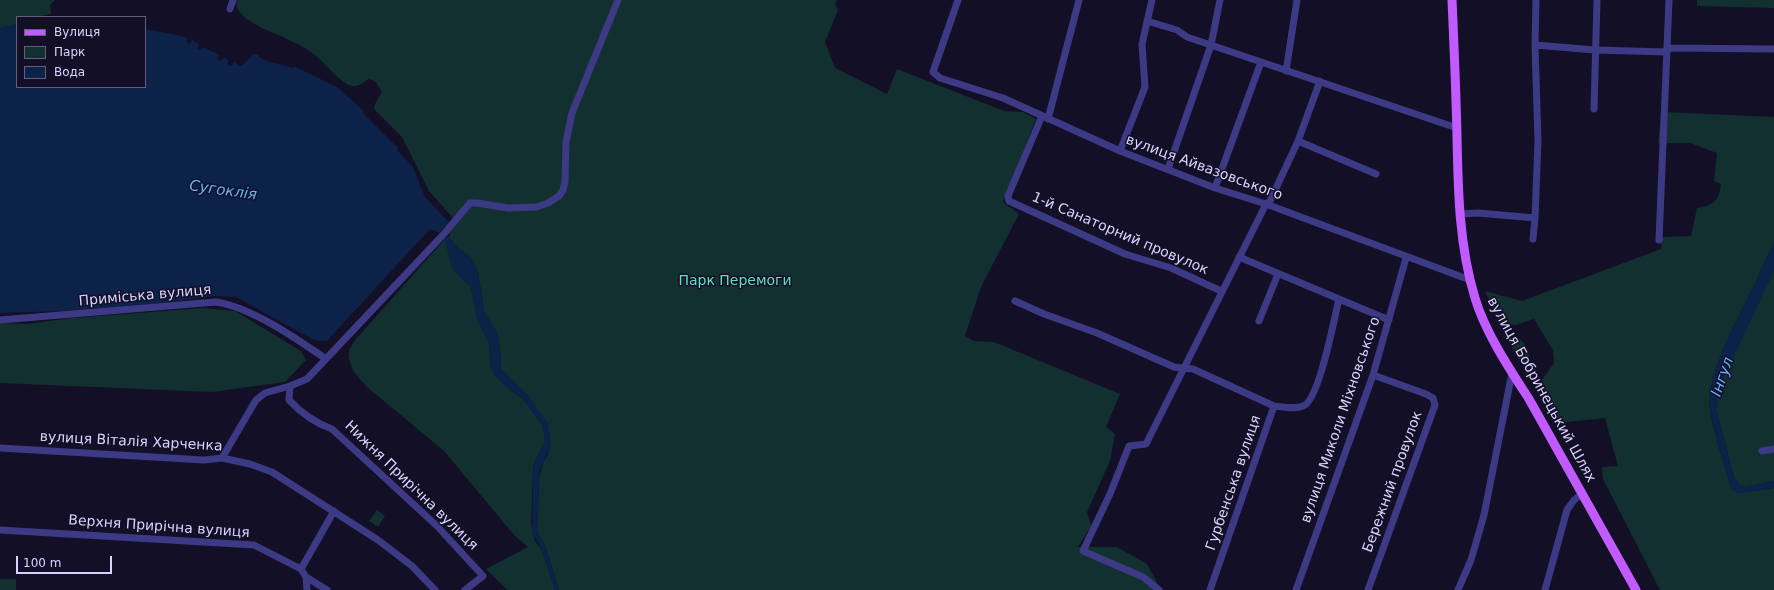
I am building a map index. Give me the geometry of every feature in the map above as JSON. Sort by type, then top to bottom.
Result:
[{"type":"main road","name":"вулиця Бобринецький Шлях","points":[[1452,0],[1460,214],[1466,261],[1475,299],[1485,323],[1512,373],[1529,399],[1636,590]]},
{"type":"street","points":[[230,9],[233,0]]},
{"type":"street","points":[[222,458],[256,400],[265,393],[290,386],[307,379],[455,222],[470,203],[477,202],[508,208],[536,207],[548,203],[559,196],[563,190],[565,182],[566,142],[572,113],[618,0]]},
{"type":"street","name":"вулиця Айвазовського","points":[[958,0],[933,72],[940,78],[1003,98],[1120,151],[1215,188],[1266,204],[1406,258],[1470,280]]},
{"type":"street","points":[[1045,118],[1079,0]]},
{"type":"street","points":[[1120,151],[1145,87],[1142,44],[1152,0]]},
{"type":"street","points":[[1168,169],[1211,45],[1220,0]]},
{"type":"street","points":[[1286,71],[1297,0]]},
{"type":"street","points":[[1533,239],[1538,142],[1535,45],[1536,0]]},
{"type":"street","points":[[1594,109],[1597,0]]},
{"type":"street","points":[[1659,240],[1669,0]]},
{"type":"street","points":[[1148,21],[1177,30],[1187,37],[1457,128]]},
{"type":"street","points":[[1535,45],[1595,50],[1774,49]]},
{"type":"street","points":[[1215,188],[1261,62]]},
{"type":"street","points":[[1160,590],[1143,577],[1083,551],[1110,494],[1129,446],[1146,444],[1221,291],[1266,204],[1270,201],[1298,141],[1320,81]]},
{"type":"street","name":"1-й Санаторний провулок","points":[[1045,118],[1008,196],[1009,202],[1125,254],[1170,268],[1221,291]]},
{"type":"street","points":[[1298,141],[1376,174]]},
{"type":"street","points":[[1460,214],[1478,213],[1535,218]]},
{"type":"street","points":[[1239,257],[1389,320]]},
{"type":"street","name":"вулиця Миколи Міхновського","points":[[1296,590],[1373,375],[1406,258]]},
{"type":"street","points":[[1259,321],[1278,274]]},
{"type":"street","name":"Гурбенська вулиця","points":[[1210,590],[1274,406],[1294,408],[1303,406],[1310,401],[1325,355],[1339,299]]},
{"type":"street","points":[[1015,301],[1044,314],[1097,333],[1174,367],[1193,370],[1274,406]]},
{"type":"street","name":"Приміська вулиця","points":[[0,320],[216,302],[230,304],[242,309],[279,329],[326,359]]},
{"type":"street","points":[[1458,590],[1471,560],[1484,516],[1512,373]]},
{"type":"street","name":"Бережний провулок","points":[[1368,590],[1435,405],[1433,398],[1426,394],[1373,375]]},
{"type":"street","name":"Нижня Прирічна вулиця","points":[[290,386],[290,400],[296,407],[319,424],[332,429],[437,526],[483,576],[465,590]]},
{"type":"street","name":"вулиця Віталія Харченка","points":[[0,448],[204,460],[222,458],[250,464],[272,472],[378,540],[412,566],[435,590]]},
{"type":"street","points":[[1762,451],[1774,449]]},
{"type":"street","points":[[1545,590],[1567,510],[1574,500],[1582,494]]},
{"type":"street","points":[[328,590],[306,577],[301,569],[334,511]]},
{"type":"street","name":"Верхня Прирічна вулиця","points":[[0,530],[254,545],[301,569]]},
{"type":"street","points":[[306,577],[307,590]]},
{"type":"green space","points":[[0,0],[55,0],[50,5],[51,14],[41,16],[16,16],[16,24],[0,28]]},
{"type":"green space","name":"Парк Перемоги","points":[[237,0],[837,0],[835,4],[838,10],[825,42],[835,68],[887,94],[897,69],[1004,111],[1023,112],[1036,119],[1003,202],[1019,214],[981,287],[965,336],[974,341],[994,342],[1120,394],[1106,427],[1115,434],[1110,461],[1087,512],[1091,526],[1078,547],[1117,547],[1147,564],[1159,586],[1159,590],[559,590],[546,548],[537,532],[539,478],[543,462],[548,455],[550,434],[529,397],[501,369],[500,348],[497,333],[484,311],[478,272],[471,258],[458,248],[449,238],[453,218],[429,191],[402,137],[374,109],[375,104],[382,92],[375,81],[368,79],[356,86],[347,84],[310,51],[264,29],[247,19],[240,13],[237,7]]},
{"type":"green space","points":[[1697,0],[1774,0],[1774,8],[1697,6]]},
{"type":"green space","points":[[1662,112],[1774,117],[1774,243],[1734,325],[1719,361],[1710,395],[1710,410],[1713,427],[1733,490],[1739,493],[1774,488],[1774,590],[1660,590],[1603,479],[1602,467],[1618,466],[1605,418],[1558,423],[1541,394],[1542,380],[1554,363],[1553,350],[1534,319],[1516,325],[1500,324],[1485,291],[1522,301],[1661,249],[1662,237],[1691,236],[1697,208],[1712,204],[1719,194],[1721,184],[1714,181],[1717,153],[1690,143],[1658,143]]},
{"type":"green space","points":[[445,239],[453,269],[471,288],[478,321],[489,343],[491,368],[510,390],[524,400],[543,426],[545,440],[534,464],[533,470],[531,524],[535,541],[542,550],[555,590],[507,590],[486,569],[528,547],[514,535],[444,451],[367,387],[353,371],[349,359],[349,350],[356,339]]},
{"type":"green space","points":[[1774,269],[1774,481],[1745,487],[1739,484],[1734,478],[1716,409],[1722,381]]},
{"type":"green space","points":[[203,308],[235,311],[301,351],[306,360],[285,382],[212,392],[0,383],[0,323],[27,324],[73,318]]},
{"type":"green space","points":[[1505,335],[1521,340],[1527,348],[1530,362],[1529,377]]},
{"type":"green space","points":[[377,510],[385,516],[378,527],[369,521]]},
{"type":"green space","points":[[0,579],[16,579],[16,590],[0,590]]},
{"type":"water","name":"Сугоклія","points":[[16,24],[16,88],[146,88],[146,29],[188,38],[186,42],[190,44],[192,40],[199,44],[197,48],[201,50],[203,47],[219,55],[217,59],[221,61],[224,57],[229,60],[227,64],[231,66],[234,62],[241,66],[254,54],[259,55],[259,57],[266,61],[294,68],[294,66],[337,87],[364,111],[363,113],[398,148],[397,150],[413,167],[425,197],[449,222],[439,233],[430,229],[327,341],[312,339],[236,297],[215,296],[171,302],[65,311],[0,313],[0,28]]},
{"type":"water","points":[[449,235],[449,238],[458,248],[471,258],[478,272],[484,311],[497,333],[500,348],[501,369],[529,397],[548,423],[551,446],[540,469],[537,532],[546,548],[559,590],[555,590],[542,550],[532,533],[533,470],[534,464],[545,440],[543,426],[524,400],[510,390],[494,375],[491,368],[489,343],[478,321],[471,288],[453,269],[445,239]]},
{"type":"water","name":"Інгул","points":[[1774,243],[1774,269],[1722,381],[1716,409],[1734,478],[1739,484],[1745,487],[1774,481],[1774,488],[1739,493],[1733,490],[1729,481],[1711,418],[1710,395],[1713,379],[1726,343]]}]
